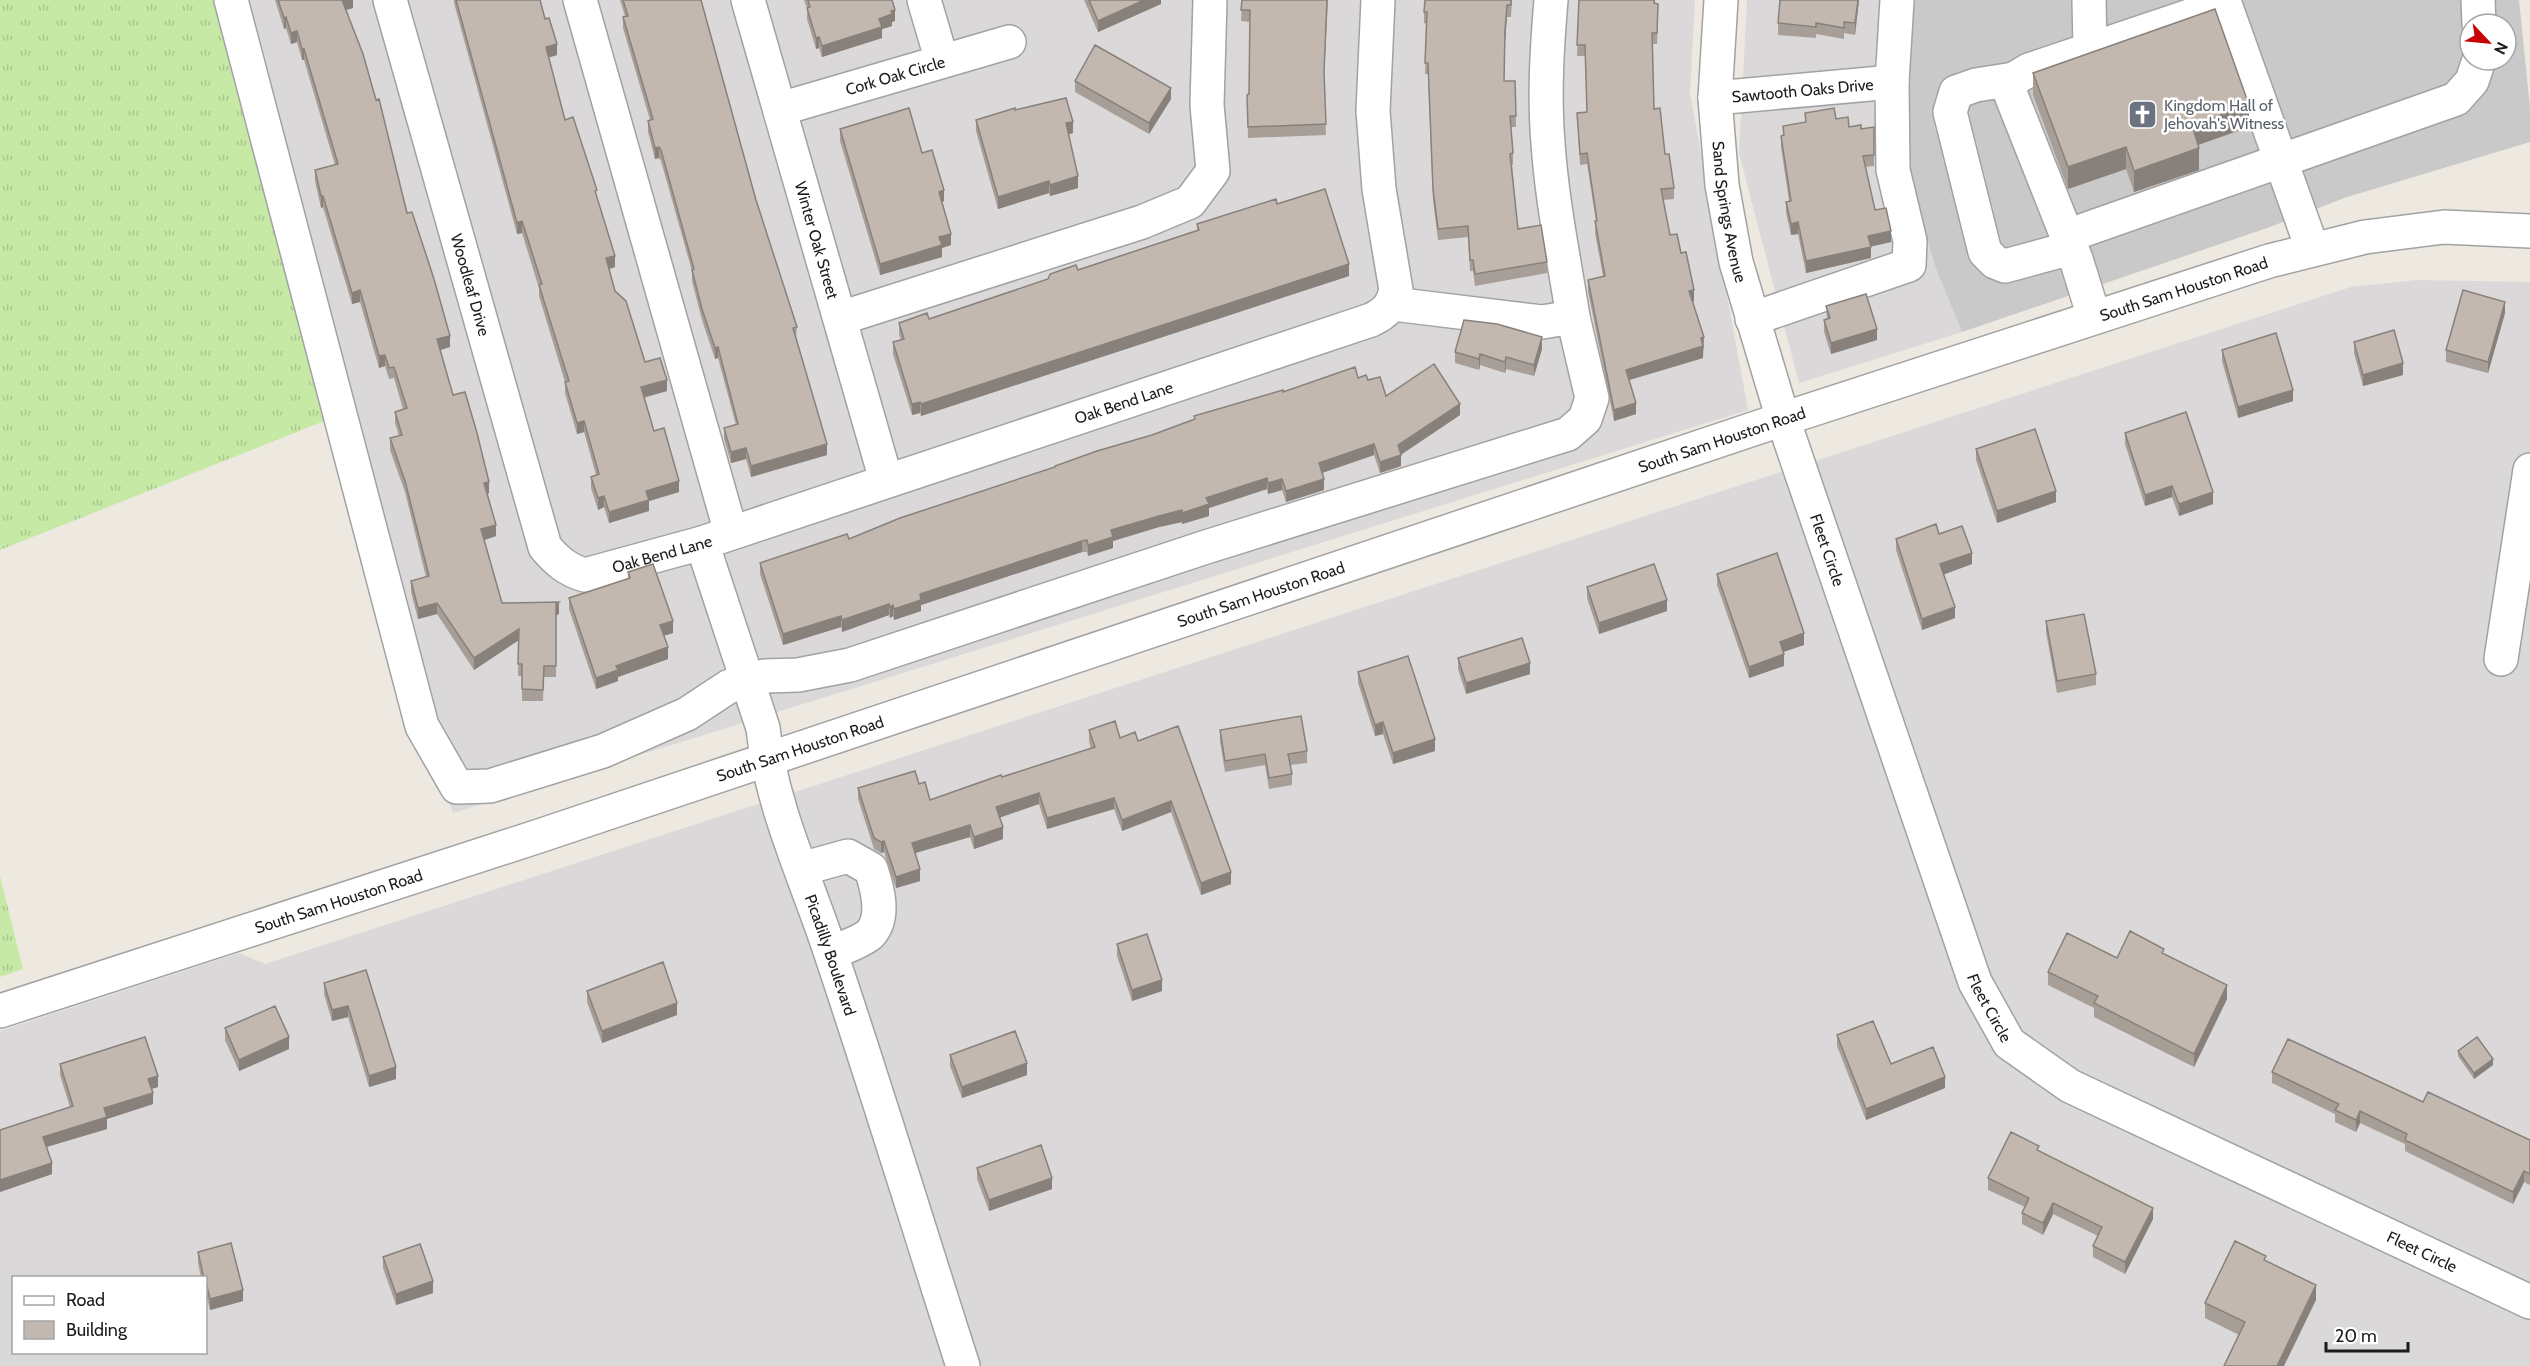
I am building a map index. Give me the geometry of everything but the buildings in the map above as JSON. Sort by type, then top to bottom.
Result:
[{"type":"street","points":[[231,0],[422,726],[457,787],[490,786],[603,751],[687,714],[728,687],[746,680],[764,676],[798,675],[850,666],[1206,547],[1568,434],[1585,419],[1592,398],[1573,317],[1555,205],[1548,143],[1545,86],[1551,0]]},
{"type":"street","name":"Woodleaf Drive","points":[[390,0],[545,547],[559,563]]},
{"type":"street","name":"Picadilly Boulevard","points":[[580,0],[716,538],[746,680],[763,728],[766,759],[831,953],[963,1366]]},
{"type":"street","name":"Winter Oak Street","points":[[748,0],[886,480]]},
{"type":"street","points":[[924,0],[942,61]]},
{"type":"street","points":[[841,318],[1142,222],[1190,202],[1213,171],[1207,105],[1210,0]]},
{"type":"street","points":[[1378,0],[1373,111],[1379,189],[1396,290],[1393,304],[1542,322],[1573,317]]},
{"type":"street","name":"Sand Springs Avenue","points":[[1720,0],[1715,98],[1722,184],[1736,262],[1783,419]]},
{"type":"street","points":[[1752,319],[1909,265],[1910,241],[1893,170],[1892,82],[1897,0]]},
{"type":"street","points":[[2089,0],[2090,49]]},
{"type":"street","points":[[2312,248],[2282,162],[2231,2],[2029,70],[2014,79],[1976,85],[1956,92],[1950,112],[1985,252],[1995,262],[2006,266],[2282,162],[2456,99],[2472,81],[2475,72]]},
{"type":"street","name":"Cork Oak Circle","points":[[780,109],[1009,42]]},
{"type":"street","points":[[2014,79],[2009,90],[2069,242],[2094,317]]},
{"type":"street","name":"Sawtooth Oaks Drive","points":[[1715,98],[1892,82]]},
{"type":"street","name":"South Sam Houston Road","points":[[0,1011],[538,836],[1783,419],[2312,248],[2365,237],[2444,227],[2530,231]]},
{"type":"street","name":"Oak Bend Lane","points":[[559,563],[572,572],[585,576],[716,538],[1371,321],[1384,314],[1393,304]]},
{"type":"street","name":"Fleet Circle","points":[[1783,419],[1976,982],[2009,1043],[2070,1086],[2530,1302]]},
{"type":"street","points":[[2501,659],[2530,470]]},
{"type":"street","points":[[801,869],[848,856],[871,869],[878,890],[879,904],[875,926],[869,935],[831,953]]},
{"type":"shaded area","points":[[217,0],[1695,0],[1690,93],[1748,410],[453,813]]},
{"type":"shaded area","points":[[1747,0],[1909,0],[1906,166],[1936,269],[1962,332],[1799,383],[1739,153]]},
{"type":"shaded area","points":[[1909,0],[2519,0],[2530,108],[2530,142],[2344,198],[2270,227],[1962,332],[1936,269],[1906,166]]},
{"type":"shaded area","points":[[2416,280],[2530,282],[2530,1366],[0,1366],[0,1031],[239,953],[265,964],[2351,287]]},
{"type":"green space","points":[[0,0],[217,0],[337,416],[0,550]]},
{"type":"green space","points":[[0,876],[23,969],[0,977]]},
{"type":"place","name":"Kingdom Hall of Jehovah's Witness","points":[[2143,114]]}]
